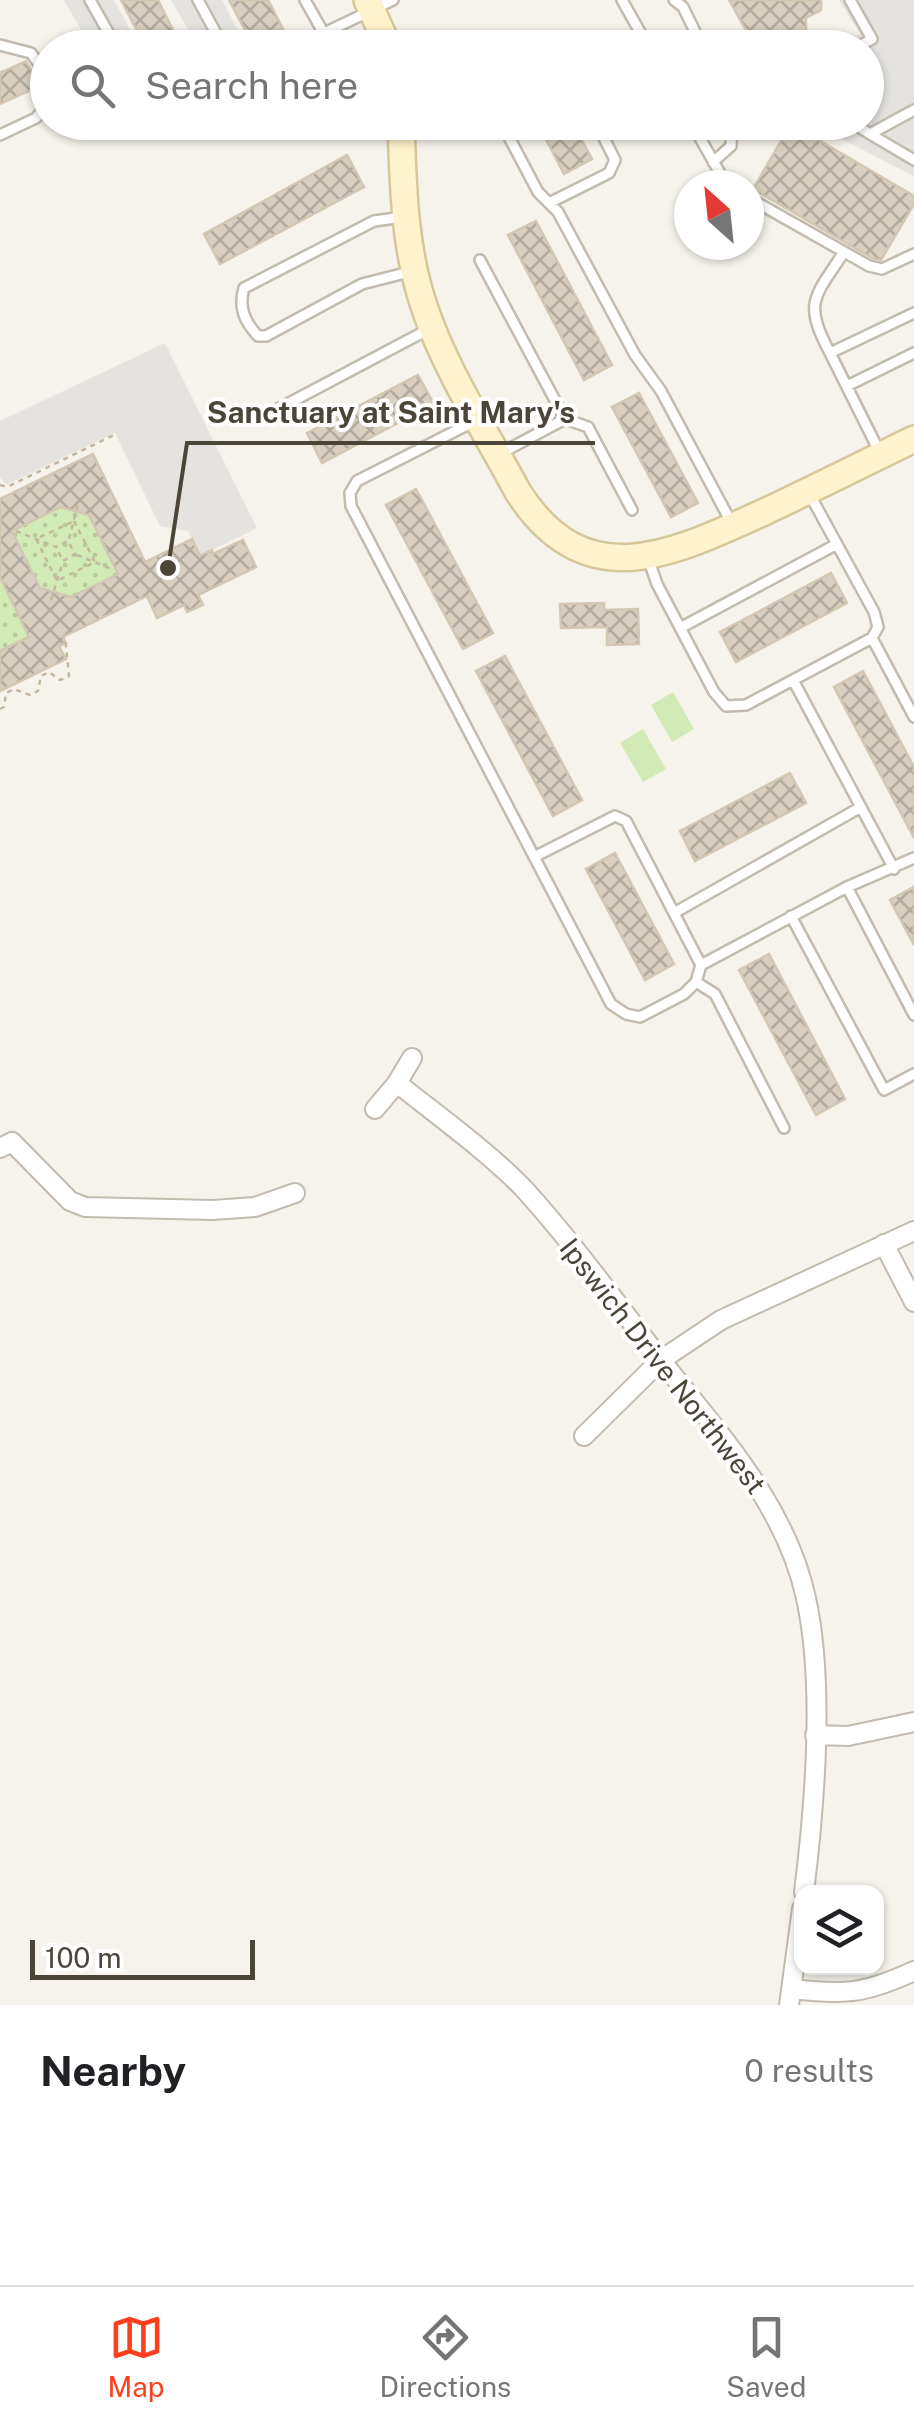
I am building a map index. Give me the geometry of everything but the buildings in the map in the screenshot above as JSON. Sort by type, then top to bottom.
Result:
[{"type":"street","points":[[377,4],[384,30]]},
{"type":"street","points":[[402,140],[406,217],[415,271],[433,327],[530,511],[581,549],[603,555],[648,558],[670,553],[808,492],[914,439]]},
{"type":"street","points":[[375,1109],[398,1083],[412,1058]]},
{"type":"street","name":"Ipswich Drive Northwest","points":[[398,1083],[523,1188],[734,1450],[769,1504],[795,1561],[806,1600],[814,1658],[815,1735],[805,1885]]},
{"type":"street","points":[[0,1148],[12,1142],[70,1201],[85,1206],[227,1209],[255,1207],[295,1193]]},
{"type":"street","points":[[584,1436],[661,1360],[721,1320],[914,1232]]},
{"type":"street","points":[[884,1244],[914,1302]]},
{"type":"street","points":[[815,1735],[848,1736],[914,1722]]},
{"type":"street","points":[[794,1968],[790,1997],[875,1989],[914,1971]]},
{"type":"lane","points":[[90,0],[107,30]]},
{"type":"lane","points":[[198,0],[214,30]]},
{"type":"lane","points":[[306,0],[321,30]]},
{"type":"lane","points":[[622,0],[639,30]]},
{"type":"lane","points":[[674,0],[683,8],[694,30]]},
{"type":"lane","points":[[850,0],[867,30]]},
{"type":"lane","points":[[326,30],[377,4]]},
{"type":"lane","points":[[0,45],[30,53]]},
{"type":"lane","points":[[884,126],[914,110]]},
{"type":"lane","points":[[0,135],[30,121]]},
{"type":"lane","points":[[510,140],[538,192],[558,212],[733,526]]},
{"type":"lane","points":[[549,204],[609,173],[614,160],[605,140]]},
{"type":"lane","points":[[701,140],[718,170]]},
{"type":"lane","points":[[714,162],[731,146],[731,140]]},
{"type":"lane","points":[[880,140],[914,160]]},
{"type":"lane","points":[[764,207],[869,266],[882,269],[914,254]]},
{"type":"lane","points":[[406,217],[374,221],[244,288],[243,314],[258,336],[266,336],[362,284],[415,271]]},
{"type":"lane","points":[[844,252],[813,302],[812,314],[882,455]]},
{"type":"lane","points":[[480,260],[564,420]]},
{"type":"lane","points":[[830,354],[914,312]]},
{"type":"lane","points":[[274,412],[433,327]]},
{"type":"lane","points":[[847,386],[914,353]]},
{"type":"lane","points":[[479,418],[358,481],[350,493],[351,506],[534,857],[611,1004],[626,1014],[640,1016],[684,994],[696,982],[701,965],[626,820],[615,816],[534,857]]},
{"type":"lane","points":[[498,454],[564,420],[588,427],[632,510]]},
{"type":"lane","points":[[648,558],[714,692],[726,706],[746,705],[872,638],[878,628],[874,612],[808,492]]},
{"type":"lane","points":[[680,628],[837,544]]},
{"type":"lane","points":[[872,638],[914,717]]},
{"type":"lane","points":[[793,680],[894,869]]},
{"type":"lane","points":[[674,912],[861,808]]},
{"type":"lane","points":[[701,965],[846,886],[914,858]]},
{"type":"lane","points":[[846,886],[914,1015]]},
{"type":"lane","points":[[791,916],[884,1090],[914,1074]]},
{"type":"lane","points":[[696,982],[715,994],[784,1128]]},
{"type":"path","points":[[0,485],[7,488],[116,434]]},
{"type":"path","points":[[56,547],[68,540],[78,504]]},
{"type":"path","points":[[36,539],[74,521]]},
{"type":"path","points":[[74,521],[95,562]]},
{"type":"path","points":[[16,530],[56,547],[63,560]]},
{"type":"path","points":[[36,539],[56,581]]},
{"type":"path","points":[[68,540],[75,554],[114,570]]},
{"type":"path","points":[[51,600],[63,560],[75,554]]},
{"type":"path","points":[[56,581],[95,562]]},
{"type":"path","points":[[0,709],[4,707],[6,693],[14,689],[30,695],[38,691],[41,676],[49,672],[60,680],[68,676],[64,637]]},
{"type":"green space","points":[[73,500],[83,503],[118,574],[56,605],[46,600],[12,530]]},
{"type":"green space","points":[[0,577],[29,637],[0,651]]},
{"type":"green space","points":[[673,692],[694,729],[672,742],[651,705]]},
{"type":"green space","points":[[643,729],[666,769],[643,782],[620,743]]},
{"type":"shaded area","points":[[64,0],[114,0],[130,30],[81,30]]},
{"type":"shaded area","points":[[171,0],[222,0],[238,30],[188,30]]},
{"type":"shaded area","points":[[839,0],[914,0],[914,176],[843,140],[884,140],[884,30],[858,30]]},
{"type":"shaded area","points":[[165,343],[257,528],[200,556],[188,531],[160,526],[115,433],[6,485],[0,477],[0,421]]},
{"type":"place","name":"Sanctuary at Saint Mary's","points":[[168,568]]}]
